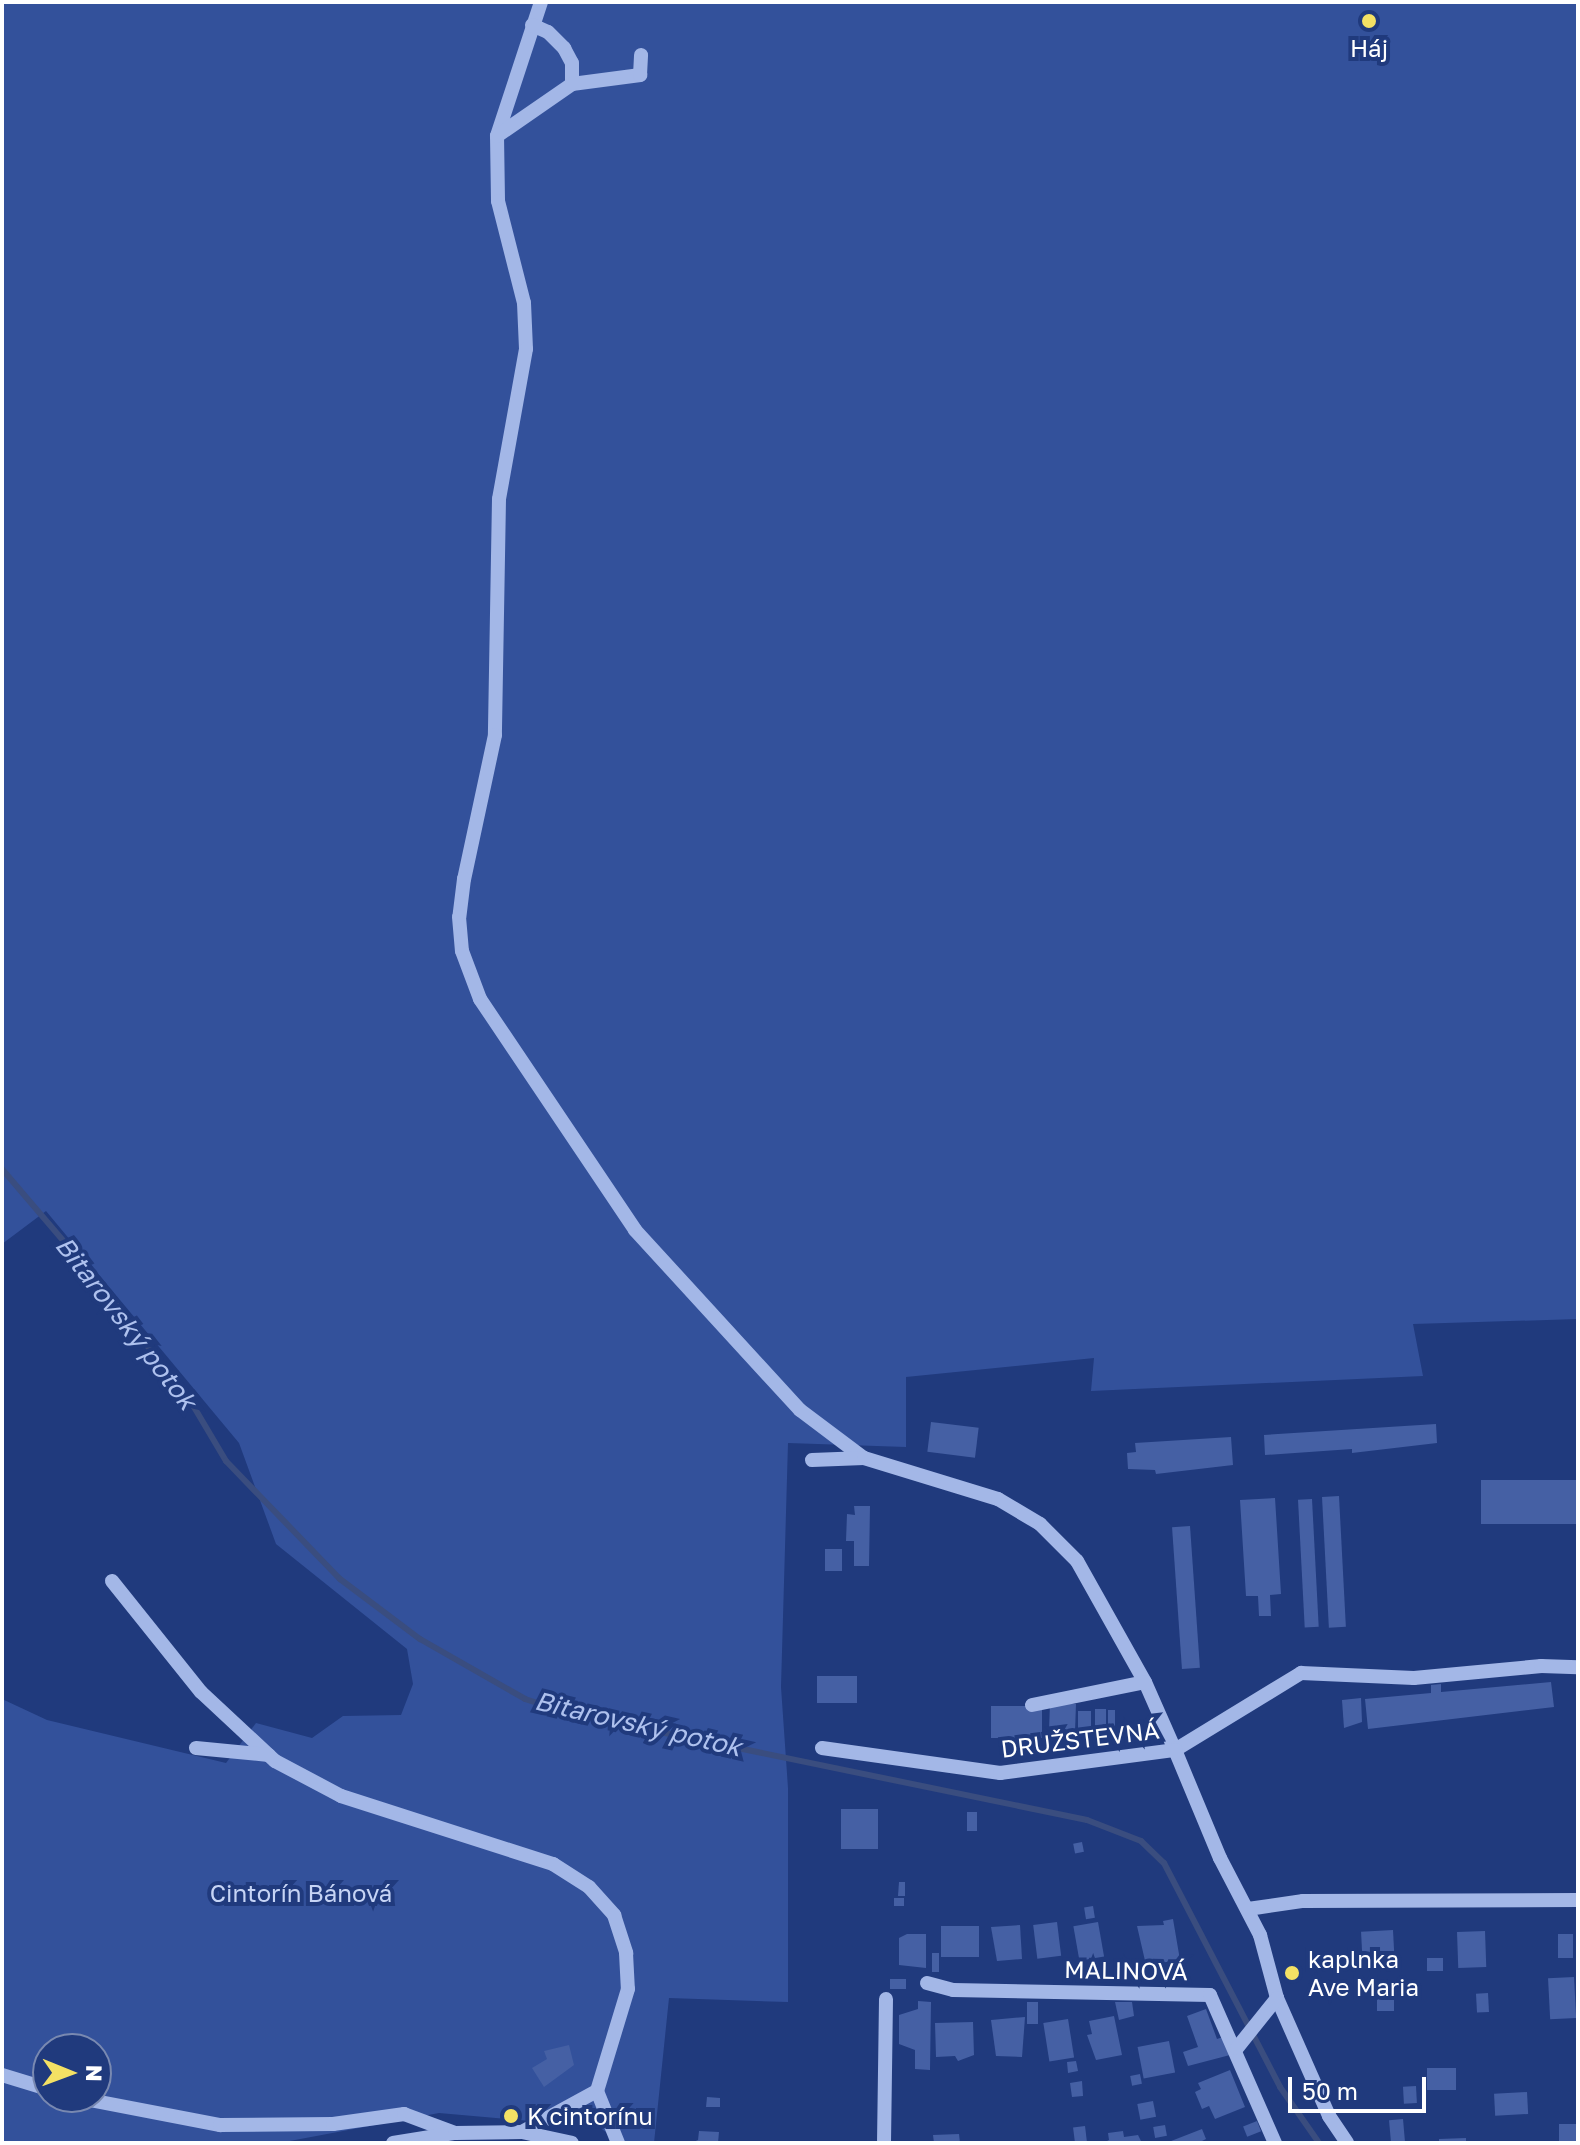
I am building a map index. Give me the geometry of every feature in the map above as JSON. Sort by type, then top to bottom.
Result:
[{"type":"street","points":[[541,2],[497,136],[498,201],[524,303],[526,349],[499,499],[495,735],[464,879],[459,917],[462,951],[480,999],[635,1230],[800,1410],[864,1458]]},
{"type":"street","points":[[532,25],[548,32],[564,48],[572,63],[572,84]]},
{"type":"street","points":[[497,136],[572,84],[640,75],[641,55]]},
{"type":"street","points":[[812,1460],[864,1458],[998,1499],[1040,1524],[1077,1561],[1145,1682],[1175,1750],[1301,1673],[1414,1678],[1541,1666],[1578,1667]]},
{"type":"street","points":[[112,1581],[201,1692],[269,1755],[341,1796],[553,1864],[589,1887],[614,1915],[626,1953],[628,1989],[597,2091],[618,2143]]},
{"type":"street","name":"DRUŽSTEVNÁ","points":[[1032,1705],[1145,1682]]},
{"type":"street","points":[[196,1748],[269,1755]]},
{"type":"street","name":"DRUŽSTEVNÁ","points":[[822,1748],[1000,1773],[1175,1750],[1260,1935],[1273,2003],[1329,2116],[1347,2143]]},
{"type":"street","points":[[1248,1909],[1303,1901],[1578,1900]]},
{"type":"street","name":"MALINOVÁ","points":[[927,1983],[953,1990],[1199,1993],[1218,2004],[1275,2143]]},
{"type":"street","points":[[884,2143],[886,1999]]},
{"type":"street","points":[[1237,2048],[1273,2003]]},
{"type":"street","points":[[2,2075],[32,2084]]},
{"type":"street","points":[[522,2132],[597,2091]]},
{"type":"street","points":[[112,2104],[220,2125],[333,2124],[404,2114],[465,2136]]},
{"type":"street","points":[[393,2143],[522,2132],[564,2142]]},
{"type":"green space","name":"Cintorín Bánová","points":[[2,2],[1578,2],[1578,1319],[1413,1324],[1423,1376],[1091,1391],[1094,1358],[906,1377],[906,1447],[788,1443],[781,1687],[788,1788],[788,2002],[669,1998],[654,2143],[621,2143],[599,2127],[439,2113],[279,2143],[2,2143],[2,1699],[47,1720],[226,1763],[256,1723],[312,1738],[343,1716],[401,1715],[413,1684],[407,1649],[276,1544],[239,1443],[46,1211],[2,1244]]},
{"type":"building","points":[[931,1422],[979,1428],[975,1458],[927,1452]]},
{"type":"building","points":[[1436,1424],[1437,1443],[1352,1453],[1352,1449],[1265,1455],[1264,1435]]},
{"type":"building","points":[[1231,1437],[1233,1465],[1156,1474],[1155,1470],[1128,1469],[1127,1453],[1136,1452],[1135,1443]]},
{"type":"building","points":[[1481,1480],[1578,1480],[1578,1524],[1481,1524]]},
{"type":"building","points":[[1339,1496],[1346,1627],[1329,1628],[1322,1497]]},
{"type":"building","points":[[1275,1498],[1281,1594],[1270,1595],[1271,1616],[1259,1616],[1258,1596],[1246,1596],[1240,1500]]},
{"type":"building","points":[[1312,1499],[1319,1627],[1305,1628],[1298,1500]]},
{"type":"building","points":[[854,1506],[870,1506],[869,1566],[854,1566],[854,1541],[846,1541],[847,1514],[855,1515]]},
{"type":"building","points":[[1190,1526],[1200,1668],[1182,1669],[1172,1527]]},
{"type":"building","points":[[825,1549],[842,1549],[842,1571],[825,1571]]},
{"type":"building","points":[[817,1676],[857,1676],[857,1703],[817,1703]]},
{"type":"building","points":[[1551,1682],[1554,1707],[1368,1729],[1365,1699],[1431,1693],[1431,1685],[1441,1684],[1441,1692]]},
{"type":"building","points":[[1361,1698],[1362,1722],[1344,1728],[1342,1700]]},
{"type":"building","points":[[1050,1703],[1076,1704],[1075,1735],[1049,1734]]},
{"type":"building","points":[[991,1706],[1042,1706],[1042,1738],[991,1738]]},
{"type":"building","points":[[1095,1709],[1106,1709],[1106,1727],[1095,1727]]},
{"type":"building","points":[[1108,1710],[1115,1710],[1115,1727],[1108,1727]]},
{"type":"building","points":[[1078,1711],[1091,1711],[1091,1728],[1078,1728]]},
{"type":"building","points":[[841,1809],[878,1809],[878,1849],[841,1849]]},
{"type":"building","points":[[967,1812],[977,1812],[977,1831],[967,1831]]},
{"type":"building","points":[[1082,1842],[1084,1852],[1075,1854],[1073,1844]]},
{"type":"building","points":[[899,1882],[905,1882],[905,1896],[898,1896]]},
{"type":"building","points":[[894,1898],[904,1898],[904,1906],[894,1906]]},
{"type":"building","points":[[1093,1906],[1095,1918],[1086,1919],[1084,1907]]},
{"type":"building","points":[[1173,1919],[1180,1960],[1146,1965],[1137,1926],[1164,1925],[1163,1921]]},
{"type":"building","points":[[1057,1922],[1061,1956],[1037,1959],[1033,1925]]},
{"type":"building","points":[[1098,1922],[1104,1956],[1079,1961],[1073,1926]]},
{"type":"building","points":[[1020,1925],[1022,1959],[997,1961],[991,1927]]},
{"type":"building","points":[[941,1926],[979,1926],[979,1957],[941,1957]]},
{"type":"building","points":[[1393,1930],[1395,1964],[1363,1966],[1361,1932]]},
{"type":"building","points":[[1485,1931],[1486,1967],[1458,1968],[1457,1932]]},
{"type":"building","points":[[907,1934],[926,1934],[926,1968],[899,1965],[899,1938]]},
{"type":"building","points":[[1558,1934],[1573,1934],[1573,1958],[1558,1958]]},
{"type":"building","points":[[932,1953],[939,1953],[939,1972],[932,1972]]},
{"type":"building","points":[[1427,1958],[1443,1958],[1443,1971],[1427,1971]]},
{"type":"building","points":[[1574,1977],[1576,2018],[1550,2019],[1548,1978]]},
{"type":"building","points":[[890,1979],[906,1979],[906,1989],[890,1989]]},
{"type":"building","points":[[1377,1993],[1394,1993],[1394,2011],[1377,2011]]},
{"type":"building","points":[[1488,1993],[1489,2012],[1477,2013],[1476,1994]]},
{"type":"building","points":[[918,2001],[931,2002],[930,2070],[915,2069],[915,2050],[899,2044],[899,2015],[918,2009]]},
{"type":"building","points":[[1027,2002],[1038,2002],[1038,2024],[1027,2024]]},
{"type":"building","points":[[1115,2002],[1132,2002],[1134,2016],[1119,2020]]},
{"type":"building","points":[[1206,2009],[1217,2039],[1223,2037],[1230,2055],[1188,2066],[1183,2052],[1198,2047],[1187,2016]]},
{"type":"building","points":[[1114,2016],[1122,2055],[1096,2060],[1087,2035],[1092,2034],[1089,2021]]},
{"type":"building","points":[[1025,2017],[1022,2057],[996,2056],[991,2020]]},
{"type":"building","points":[[1068,2019],[1074,2058],[1049,2061],[1043,2023]]},
{"type":"building","points":[[973,2022],[974,2055],[958,2061],[955,2056],[936,2057],[935,2023]]},
{"type":"building","points":[[1169,2041],[1175,2072],[1144,2079],[1138,2047]]},
{"type":"building","points":[[569,2045],[574,2065],[544,2087],[532,2068],[547,2059],[544,2051]]},
{"type":"building","points":[[1076,2061],[1078,2071],[1068,2073],[1067,2062]]},
{"type":"building","points":[[1427,2068],[1456,2068],[1456,2090],[1427,2090]]},
{"type":"building","points":[[1230,2070],[1245,2107],[1215,2119],[1209,2106],[1202,2109],[1195,2092],[1201,2089],[1198,2083]]},
{"type":"building","points":[[1140,2074],[1142,2084],[1132,2086],[1130,2076]]},
{"type":"building","points":[[1082,2081],[1083,2096],[1072,2097],[1070,2083]]},
{"type":"building","points":[[1416,2086],[1417,2103],[1404,2104],[1403,2087]]},
{"type":"building","points":[[1527,2092],[1528,2114],[1495,2116],[1494,2094]]},
{"type":"building","points":[[707,2097],[720,2098],[720,2107],[706,2107]]},
{"type":"building","points":[[1153,2101],[1156,2117],[1140,2120],[1137,2104]]},
{"type":"building","points":[[1403,2119],[1405,2143],[1391,2143],[1389,2120]]},
{"type":"building","points":[[1257,2121],[1261,2131],[1247,2137],[1243,2127]]},
{"type":"building","points":[[1559,2124],[1578,2124],[1578,2143],[1559,2143]]},
{"type":"building","points":[[1165,2125],[1167,2136],[1155,2138],[1153,2127]]},
{"type":"building","points":[[1085,2126],[1087,2142],[1075,2143],[1073,2127]]},
{"type":"building","points":[[1202,2129],[1206,2139],[1198,2143],[1166,2143]]},
{"type":"building","points":[[699,2131],[719,2132],[718,2143],[691,2143],[698,2140]]},
{"type":"building","points":[[1123,2131],[1124,2137],[1138,2135],[1142,2143],[1103,2143],[1109,2140],[1108,2133]]},
{"type":"building","points":[[959,2134],[960,2143],[934,2143],[933,2135]]},
{"type":"building","points":[[1466,2138],[1466,2143],[1439,2143],[1439,2139]]},
{"type":"waterway","name":"Bitarovský potok","points":[[2,1169],[101,1285],[194,1407],[226,1461],[340,1579],[420,1639],[525,1699],[568,1713],[1087,1820],[1141,1841],[1164,1863],[1280,2087],[1319,2143]]},
{"type":"place","name":"Háj","points":[[1369,21]]},
{"type":"place","name":"kaplnka Ave Maria","points":[[1292,1973]]},
{"type":"place","name":"K cintorínu","points":[[511,2116]]}]
